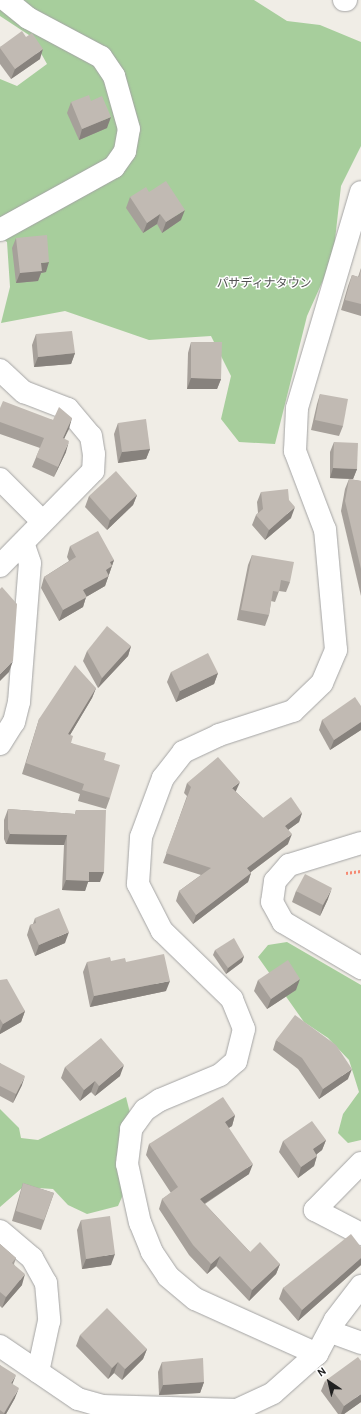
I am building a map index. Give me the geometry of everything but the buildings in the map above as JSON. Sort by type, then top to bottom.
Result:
[{"type":"street","points":[[0,230],[114,167],[125,151],[129,129],[114,76],[101,57],[28,18],[6,0]]},
{"type":"street","points":[[316,1354],[209,1307],[168,1276],[152,1252],[140,1222],[127,1164],[131,1129],[145,1110],[160,1100],[220,1075],[236,1061],[244,1029],[232,999],[162,931],[138,884],[141,837],[163,778],[183,752],[219,734],[293,711],[322,682],[336,650],[325,530],[295,451],[297,408],[361,192]]},
{"type":"street","points":[[0,370],[24,392],[68,409],[91,436],[93,471],[42,521],[0,566]]},
{"type":"street","points":[[0,479],[42,521]]},
{"type":"street","points":[[0,744],[14,722],[19,702],[30,563],[23,543]]},
{"type":"street","points":[[361,843],[289,865],[275,881],[272,902],[283,922],[361,968]]},
{"type":"street","points":[[361,1163],[315,1210],[361,1234]]},
{"type":"street","points":[[0,1231],[32,1258],[46,1283],[49,1321],[38,1372]]},
{"type":"street","points":[[0,1346],[78,1399],[102,1406],[218,1411],[269,1406],[316,1354],[361,1286]]},
{"type":"street","points":[[331,1332],[361,1343]]},
{"type":"green space","points":[[0,0],[254,0],[287,21],[320,25],[361,42],[361,146],[341,186],[333,258],[307,316],[275,444],[239,442],[221,419],[231,376],[211,336],[149,340],[65,311],[1,323],[10,287],[7,242],[0,237],[0,79],[17,86],[47,64],[32,37],[0,16]]},
{"type":"green space","points":[[287,942],[361,985],[361,1140],[348,1143],[338,1133],[343,1114],[359,1092],[349,1060],[328,1038],[304,1022],[258,957],[268,945]]},
{"type":"green space","points":[[126,1097],[130,1113],[116,1158],[126,1188],[118,1206],[87,1214],[68,1205],[53,1189],[23,1187],[0,1207],[0,1109],[19,1128],[21,1138],[38,1140]]},
{"type":"district","name":"パサディナタウン","points":[[264,284]]}]
